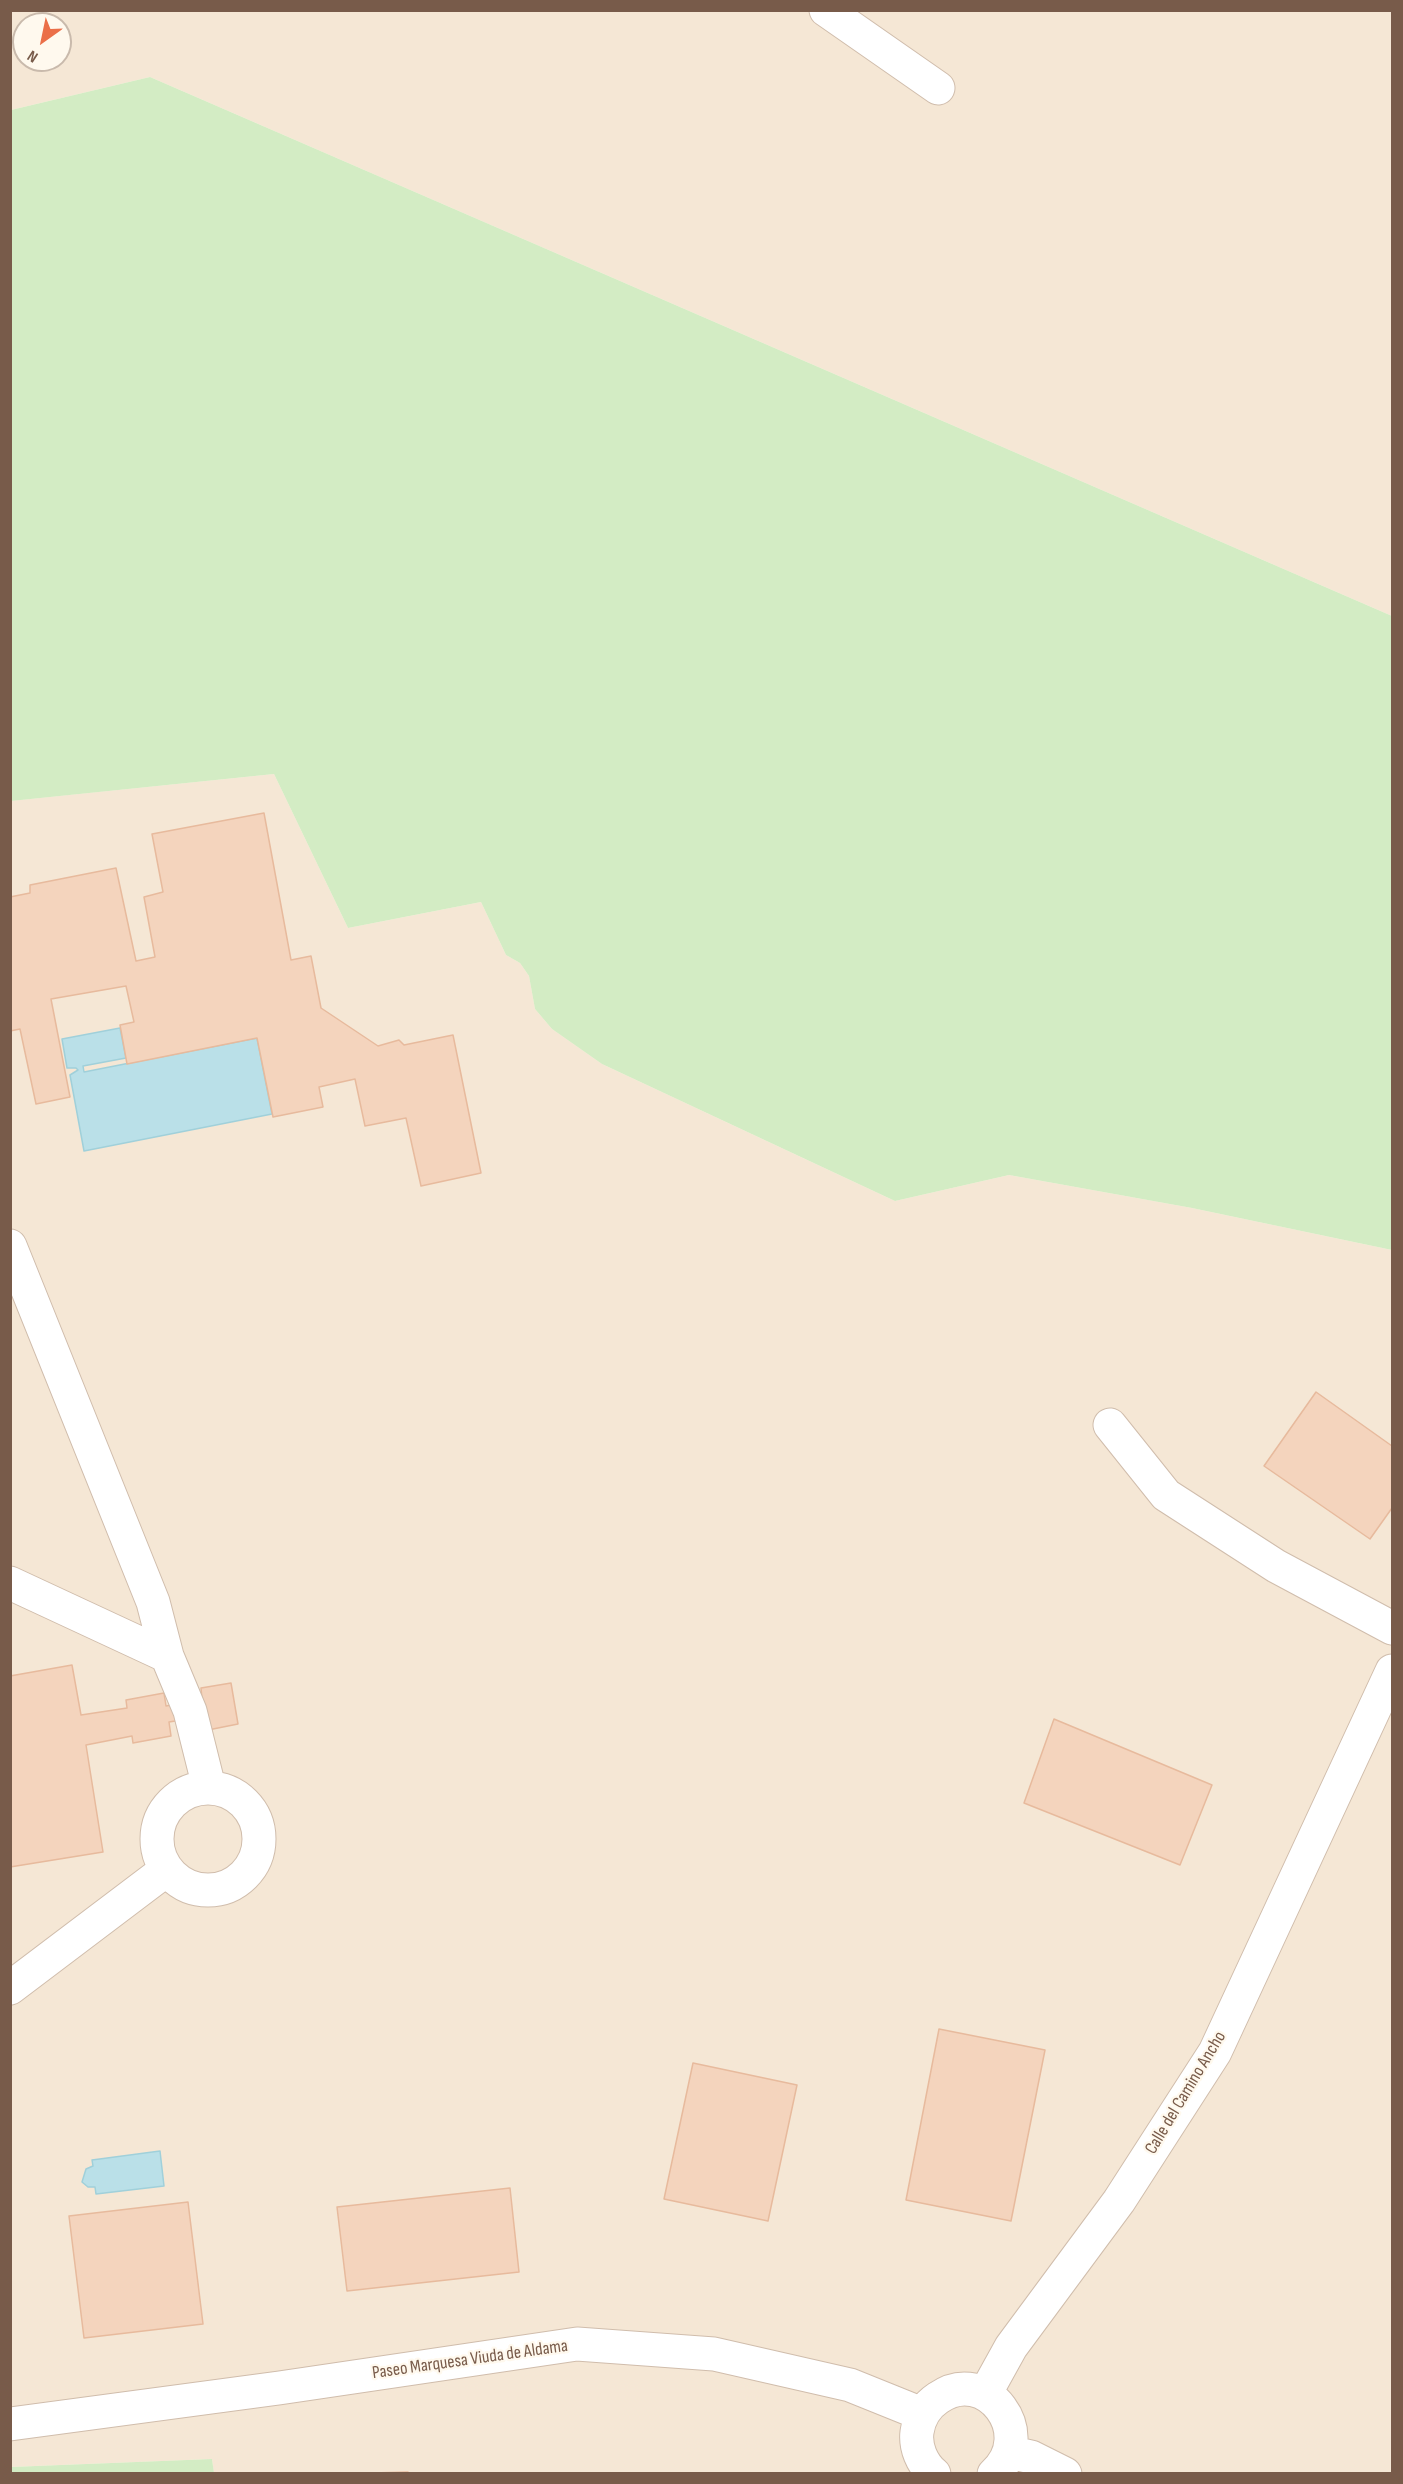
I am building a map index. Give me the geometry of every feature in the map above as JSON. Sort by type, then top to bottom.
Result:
[{"type":"street","points":[[826,10],[938,88]]},
{"type":"street","points":[[10,1246],[153,1602],[167,1656],[190,1711],[209,1787]]},
{"type":"street","points":[[1110,1425],[1166,1495],[1276,1566],[1392,1628]]},
{"type":"street","points":[[10,1583],[167,1656]]},
{"type":"street","name":"Calle del Camino Ancho","points":[[985,2394],[1011,2346],[1119,2201],[1215,2052],[1392,1671]]},
{"type":"street","points":[[209,1787],[234,1795],[252,1813],[259,1838],[253,1863],[236,1882],[212,1891],[186,1886],[166,1870],[157,1849],[158,1826],[168,1806],[187,1792],[209,1787]]},
{"type":"street","points":[[10,1988],[166,1870]]},
{"type":"street","name":"Paseo Marquesa Viuda de Aldama","points":[[10,2424],[279,2388],[577,2344],[714,2354],[850,2385],[922,2414]]},
{"type":"street","points":[[934,2474],[923,2462],[916,2438],[922,2414],[931,2403],[950,2392],[971,2389],[985,2394],[999,2404],[1008,2418],[1012,2435],[1002,2463]]},
{"type":"street","points":[[1002,2463],[1031,2457],[1065,2474]]},
{"type":"shaded area","points":[[10,11],[1392,11],[1392,616],[150,77],[11,110]]},
{"type":"shaded area","points":[[274,774],[348,928],[481,902],[506,955],[520,963],[529,976],[535,1009],[552,1029],[602,1064],[895,1201],[1009,1175],[1192,1208],[1392,1250],[1392,2473],[214,2474],[212,2459],[11,2467],[10,801]]},
{"type":"green space","points":[[150,77],[1392,616],[1392,1250],[1192,1208],[1009,1175],[895,1201],[602,1064],[552,1029],[535,1009],[529,976],[520,963],[506,955],[481,902],[348,928],[274,774],[11,801],[11,110]]},
{"type":"green space","points":[[212,2459],[214,2473],[11,2473],[11,2467]]},
{"type":"water","points":[[120,1028],[126,1058],[83,1066],[84,1072],[257,1038],[272,1114],[84,1151],[70,1075],[78,1070],[67,1068],[62,1039]]},
{"type":"water","points":[[160,2151],[164,2186],[96,2194],[95,2187],[88,2187],[82,2182],[86,2169],[93,2166],[92,2160]]},
{"type":"building","points":[[264,813],[291,960],[311,956],[321,1008],[378,1046],[399,1040],[404,1045],[453,1035],[481,1173],[421,1186],[406,1118],[365,1126],[355,1079],[319,1087],[323,1107],[273,1117],[257,1038],[127,1064],[120,1025],[134,1022],[126,986],[51,999],[70,1097],[36,1104],[20,1029],[10,1031],[10,897],[30,893],[30,885],[116,868],[136,961],[155,957],[144,897],[163,892],[152,834]]},
{"type":"building","points":[[1316,1392],[1392,1446],[1392,1508],[1370,1539],[1264,1466]]},
{"type":"building","points":[[72,1665],[81,1715],[127,1708],[126,1700],[164,1693],[166,1706],[202,1699],[201,1688],[231,1683],[238,1724],[208,1730],[206,1716],[169,1722],[171,1736],[133,1743],[132,1736],[86,1745],[103,1852],[10,1867],[10,1676]]},
{"type":"building","points":[[1054,1719],[1212,1785],[1180,1865],[1024,1803]]},
{"type":"building","points":[[939,2029],[1045,2050],[1011,2221],[906,2200]]},
{"type":"building","points":[[693,2063],[797,2085],[768,2221],[664,2199]]},
{"type":"building","points":[[510,2188],[519,2272],[347,2291],[337,2207]]},
{"type":"building","points":[[188,2202],[203,2324],[84,2338],[69,2216]]},
{"type":"building","points":[[408,2472],[408,2474],[336,2474]]}]
